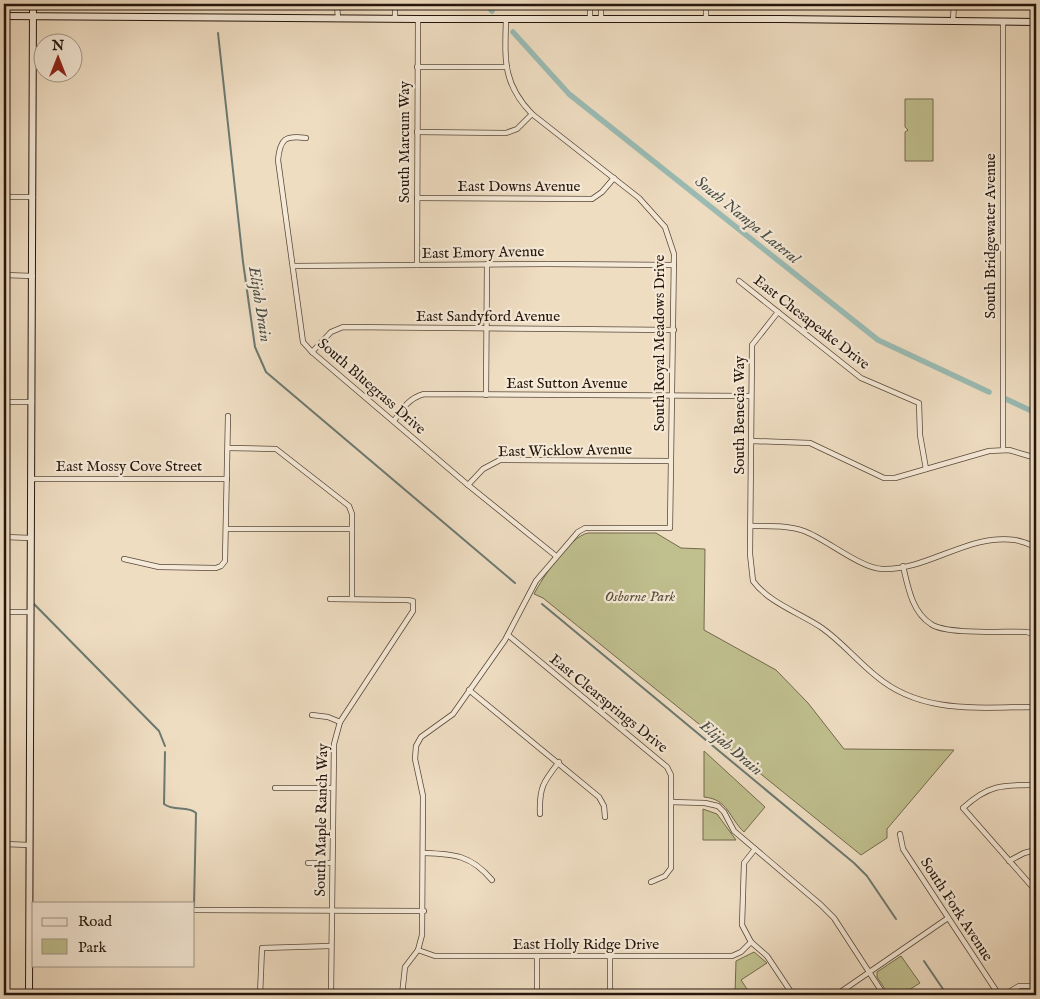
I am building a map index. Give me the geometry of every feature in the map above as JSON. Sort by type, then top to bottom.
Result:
[{"type":"main road","points":[[29,995],[31,910],[29,845],[34,4]]},
{"type":"main road","points":[[4,16],[338,19],[954,20],[1036,22]]},
{"type":"street","points":[[337,4],[338,19]]},
{"type":"street","points":[[395,4],[395,19]]},
{"type":"street","points":[[590,4],[590,19]]},
{"type":"street","points":[[601,4],[601,19]]},
{"type":"street","points":[[706,4],[706,19]]},
{"type":"street","points":[[954,4],[954,20]]},
{"type":"street","name":"South Marcum Way","points":[[417,265],[418,19]]},
{"type":"street","name":"South Royal Meadows Drive","points":[[506,19],[507,67],[512,89],[518,100],[532,114],[639,198],[665,227],[672,248],[674,265],[674,330],[670,396],[670,528],[585,528],[578,532],[556,556]]},
{"type":"street","name":"South Bridgewater Avenue","points":[[1003,21],[1003,450]]},
{"type":"street","points":[[417,67],[507,67]]},
{"type":"street","points":[[417,132],[506,133],[517,129],[532,114]]},
{"type":"street","name":"South Bluegrass Drive","points":[[306,138],[293,136],[283,140],[279,145],[278,160],[303,342],[312,352],[468,485],[556,556]]},
{"type":"street","name":"East Downs Avenue","points":[[417,198],[592,199],[602,192],[614,178]]},
{"type":"street","points":[[4,197],[33,197]]},
{"type":"street","points":[[486,395],[487,264]]},
{"type":"street","name":"East Emory Avenue","points":[[293,266],[674,265]]},
{"type":"street","points":[[4,275],[33,276]]},
{"type":"street","name":"East Chesapeake Drive","points":[[739,281],[861,378],[919,403],[920,435],[926,469]]},
{"type":"street","name":"South Benecia Way","points":[[778,312],[752,345],[750,526],[753,581],[758,588],[833,636],[877,677],[902,694],[923,703],[940,705],[1036,707]]},
{"type":"street","name":"East Sandyford Avenue","points":[[312,352],[330,332],[342,328],[674,330]]},
{"type":"street","name":"East Sutton Avenue","points":[[394,421],[404,406],[415,396],[424,394],[751,396]]},
{"type":"street","points":[[4,402],[32,402]]},
{"type":"street","points":[[124,559],[159,567],[222,566],[225,561],[228,416]]},
{"type":"street","points":[[752,441],[810,443],[884,478],[926,469],[989,451],[1003,450],[1036,458]]},
{"type":"street","points":[[228,448],[276,449],[349,506],[352,514],[352,599],[330,599]]},
{"type":"street","name":"East Wicklow Avenue","points":[[468,485],[483,469],[500,460],[671,461]]},
{"type":"street","name":"East Mossy Cove Street","points":[[31,479],[227,479]]},
{"type":"street","points":[[750,526],[802,530],[875,568],[903,566],[989,540],[1016,540],[1036,547]]},
{"type":"street","points":[[226,529],[352,529]]},
{"type":"street","points":[[4,537],[31,538]]},
{"type":"street","points":[[402,995],[405,967],[418,950],[422,935],[424,911],[423,796],[415,759],[416,746],[421,738],[453,714],[508,635],[536,581],[556,556]]},
{"type":"street","points":[[903,566],[910,594],[918,611],[933,626],[958,630],[1026,632],[1036,635]]},
{"type":"street","name":"South Maple Ranch Way","points":[[331,995],[330,946],[334,744],[340,722],[413,610],[413,601],[352,599]]},
{"type":"street","points":[[4,612],[31,612]]},
{"type":"street","name":"East Clearsprings Drive","points":[[508,635],[667,767],[671,776],[671,868],[665,876],[651,882]]},
{"type":"street","points":[[469,690],[559,762],[599,797],[604,806],[605,817]]},
{"type":"street","points":[[312,715],[328,717],[340,722]]},
{"type":"street","points":[[540,814],[539,796],[542,784],[559,762]]},
{"type":"street","points":[[1036,785],[1000,785],[975,797],[963,808],[1036,891]]},
{"type":"street","points":[[275,788],[332,788]]},
{"type":"street","points":[[671,802],[705,802],[718,806],[724,812],[734,831],[821,904],[834,918],[884,995]]},
{"type":"street","name":"South Fork Avenue","points":[[900,834],[903,850],[999,995]]},
{"type":"street","points":[[4,844],[29,845]]},
{"type":"street","points":[[755,848],[744,863],[742,926],[751,942],[767,956],[793,995]]},
{"type":"street","points":[[1009,861],[1024,853],[1036,850]]},
{"type":"street","points":[[424,853],[458,854],[472,862],[492,880]]},
{"type":"street","points":[[308,864],[332,864]]},
{"type":"street","points":[[195,910],[424,911]]},
{"type":"street","points":[[836,995],[948,918]]},
{"type":"street","name":"East Holly Ridge Drive","points":[[418,950],[435,956],[732,956],[741,952],[751,942]]},
{"type":"street","points":[[260,995],[262,948],[330,946]]},
{"type":"street","points":[[537,956],[537,995]]},
{"type":"street","points":[[610,956],[610,995]]},
{"type":"street","points":[[1004,995],[1019,986],[1036,986]]},
{"type":"green space","points":[[905,99],[933,99],[933,161],[905,161],[905,132],[908,130],[905,127]]},
{"type":"green space","name":"Osborne Park","points":[[588,533],[656,533],[681,548],[705,549],[704,630],[776,670],[808,703],[844,749],[954,750],[887,829],[887,838],[861,855],[543,598],[534,594],[550,568],[565,550],[581,536]]},
{"type":"green space","points":[[704,751],[765,807],[744,832],[723,805],[718,801],[704,797]]},
{"type":"green space","points":[[703,809],[717,814],[736,840],[703,840]]},
{"type":"green space","points":[[754,952],[767,963],[741,980],[751,995],[616,995],[735,994],[736,961]]},
{"type":"green space","points":[[901,956],[920,983],[901,995],[889,995],[877,977],[877,972]]},
{"type":"waterway","name":"Elijah Drain","points":[[212,4],[212,9]]},
{"type":"waterway","name":"South Nampa Lateral","points":[[485,4],[492,11]]},
{"type":"waterway","name":"South Nampa Lateral","points":[[513,32],[569,94],[878,340],[989,392]]},
{"type":"waterway","name":"Elijah Drain","points":[[218,33],[243,262],[255,347],[266,372],[515,583]]},
{"type":"waterway","name":"South Nampa Lateral","points":[[1006,399],[1036,413]]},
{"type":"waterway","points":[[34,604],[159,731],[165,746]]},
{"type":"waterway","name":"Elijah Drain","points":[[542,604],[854,863],[867,876],[896,919]]},
{"type":"waterway","points":[[165,752],[164,804],[172,808],[189,809],[196,813],[194,902]]},
{"type":"waterway","name":"Elijah Drain","points":[[924,961],[947,995]]}]
